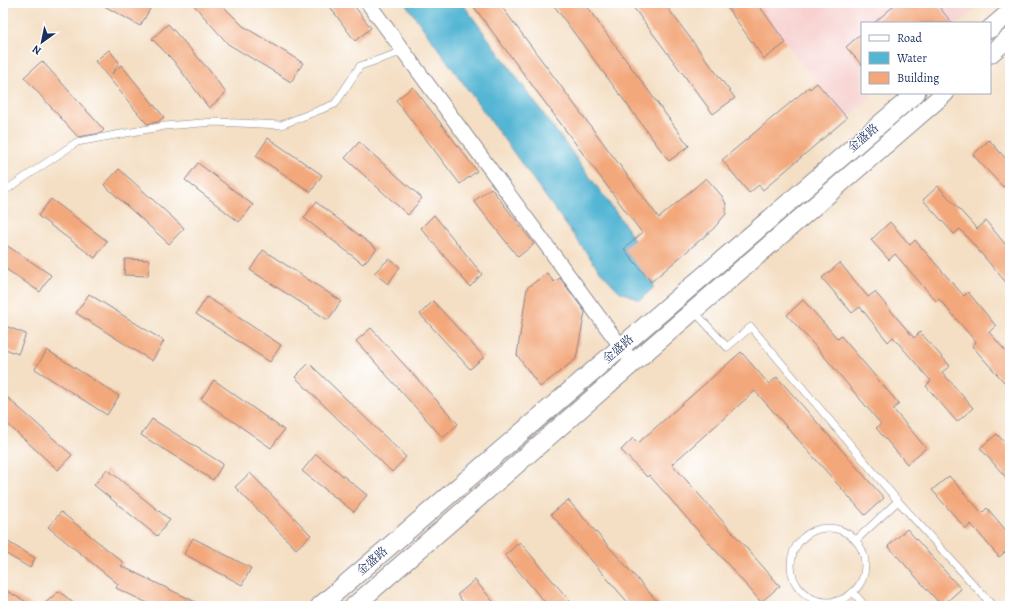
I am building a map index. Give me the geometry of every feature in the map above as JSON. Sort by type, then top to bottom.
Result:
[{"type":"street","points":[[368,3],[633,362]]},
{"type":"street","points":[[991,28],[1010,12]]},
{"type":"street","points":[[991,53],[1010,37]]},
{"type":"street","name":"金盛路","points":[[320,606],[915,94]]},
{"type":"street","name":"金盛路","points":[[354,606],[633,362],[944,94]]},
{"type":"lane","points":[[3,192],[77,142],[165,126],[214,122],[281,125],[335,104],[360,66],[404,51]]},
{"type":"lane","points":[[693,310],[727,348],[751,327],[898,501],[992,605]]},
{"type":"lane","points":[[856,540],[898,501]]},
{"type":"lane","points":[[830,528],[844,531],[856,540],[863,552],[865,567],[862,581],[853,592],[841,600],[826,602],[812,598],[801,590],[793,577],[791,563],[794,549],[803,537],[815,530],[830,528]]},
{"type":"lane","points":[[853,592],[865,606]]},
{"type":"shaded area","points":[[756,3],[982,3],[960,22],[861,22],[861,94],[875,94],[844,121]]},
{"type":"water","points":[[405,3],[462,3],[628,229],[653,280],[653,288],[640,300],[619,291],[599,270]]},
{"type":"building","points":[[99,3],[138,3],[150,9],[140,26]]},
{"type":"building","points":[[192,3],[220,3],[243,26],[303,63],[291,82],[228,44]]},
{"type":"building","points":[[327,3],[352,3],[371,28],[355,41]]},
{"type":"building","points":[[471,3],[499,3],[659,218],[706,178],[722,196],[726,204],[726,214],[713,229],[651,282],[624,249],[642,233]]},
{"type":"building","points":[[552,3],[584,3],[689,146],[669,161]]},
{"type":"building","points":[[630,3],[664,3],[735,98],[713,114]]},
{"type":"building","points":[[724,3],[757,3],[786,43],[764,59]]},
{"type":"building","points":[[897,3],[936,3],[951,22],[875,22]]},
{"type":"building","points":[[168,24],[209,70],[226,93],[209,108],[172,59],[152,39]]},
{"type":"building","points":[[861,34],[861,64],[846,47]]},
{"type":"building","points":[[109,50],[119,62],[112,74],[121,65],[164,117],[158,122],[147,124],[95,61]]},
{"type":"building","points":[[42,61],[104,130],[101,133],[78,137],[24,77]]},
{"type":"building","points":[[817,83],[847,118],[763,190],[759,185],[749,193],[722,160],[809,87],[810,89]]},
{"type":"building","points":[[413,87],[477,171],[460,184],[396,100]]},
{"type":"building","points":[[268,138],[322,175],[311,192],[256,156]]},
{"type":"building","points":[[989,140],[1010,163],[1010,181],[1003,187],[973,155]]},
{"type":"building","points":[[359,142],[422,198],[408,215],[345,158]]},
{"type":"building","points":[[198,163],[253,205],[239,222],[185,180]]},
{"type":"building","points":[[119,169],[184,228],[169,244],[104,185]]},
{"type":"building","points":[[938,186],[977,229],[986,221],[1010,250],[1010,287],[960,229],[954,234],[923,200]]},
{"type":"building","points":[[491,188],[534,244],[518,257],[474,201]]},
{"type":"building","points":[[51,199],[107,241],[95,258],[38,216]]},
{"type":"building","points":[[316,202],[377,249],[363,264],[304,218]]},
{"type":"building","points":[[434,215],[482,274],[470,287],[421,228]]},
{"type":"building","points":[[890,222],[910,245],[915,240],[964,296],[968,292],[996,326],[989,332],[1010,356],[1010,377],[1004,382],[972,346],[976,342],[939,299],[936,301],[895,254],[889,260],[871,240]]},
{"type":"building","points":[[3,243],[51,275],[40,292],[3,267]]},
{"type":"building","points":[[263,250],[341,301],[328,320],[250,270]]},
{"type":"building","points":[[125,259],[149,260],[148,276],[124,275]]},
{"type":"building","points":[[389,259],[400,267],[388,284],[374,273]]},
{"type":"building","points":[[840,263],[868,297],[875,292],[914,338],[920,332],[950,366],[942,372],[973,408],[957,422],[926,386],[931,381],[893,337],[888,342],[860,307],[852,313],[822,278]]},
{"type":"building","points":[[547,273],[554,282],[560,278],[585,312],[576,359],[540,387],[517,355],[527,288]]},
{"type":"building","points":[[89,294],[164,341],[152,361],[76,313]]},
{"type":"building","points":[[207,297],[281,345],[270,362],[196,314]]},
{"type":"building","points":[[803,300],[838,339],[841,336],[899,404],[893,409],[926,448],[907,464],[876,428],[881,424],[787,315]]},
{"type":"building","points":[[433,301],[484,357],[470,369],[420,314]]},
{"type":"building","points":[[3,325],[26,334],[18,354],[3,348]]},
{"type":"building","points":[[371,328],[458,424],[443,438],[356,341]]},
{"type":"building","points":[[47,350],[119,396],[107,415],[35,369]]},
{"type":"building","points":[[741,352],[769,384],[777,377],[884,498],[865,515],[755,391],[672,464],[780,586],[761,602],[649,475],[647,477],[621,450],[633,438],[638,443]]},
{"type":"building","points":[[309,363],[406,457],[392,472],[295,377]]},
{"type":"building","points":[[214,380],[284,430],[271,448],[201,399]]},
{"type":"building","points":[[8,398],[72,455],[58,470],[3,420],[3,404]]},
{"type":"building","points":[[152,419],[223,464],[213,480],[141,435]]},
{"type":"building","points":[[997,434],[1010,449],[1010,482],[980,448]]},
{"type":"building","points":[[316,454],[367,495],[354,512],[302,471]]},
{"type":"building","points":[[107,469],[170,520],[157,536],[94,485]]},
{"type":"building","points":[[250,473],[311,535],[296,549],[235,487]]},
{"type":"building","points":[[949,476],[982,513],[987,508],[1010,535],[1010,548],[999,557],[971,524],[966,529],[932,490]]},
{"type":"building","points":[[568,500],[661,606],[631,606],[551,514]]},
{"type":"building","points":[[61,512],[124,563],[121,566],[204,606],[154,606],[116,588],[118,584],[48,527]]},
{"type":"building","points":[[907,529],[961,589],[942,606],[888,546]]},
{"type":"building","points":[[193,538],[251,568],[242,585],[184,554]]},
{"type":"building","points":[[3,539],[35,558],[30,568],[3,552]]},
{"type":"building","points":[[520,542],[574,606],[548,606],[505,555]]},
{"type":"building","points":[[475,580],[497,606],[467,606],[457,595]]},
{"type":"building","points":[[3,589],[34,606],[3,606]]},
{"type":"building","points":[[59,591],[77,606],[42,606]]}]
